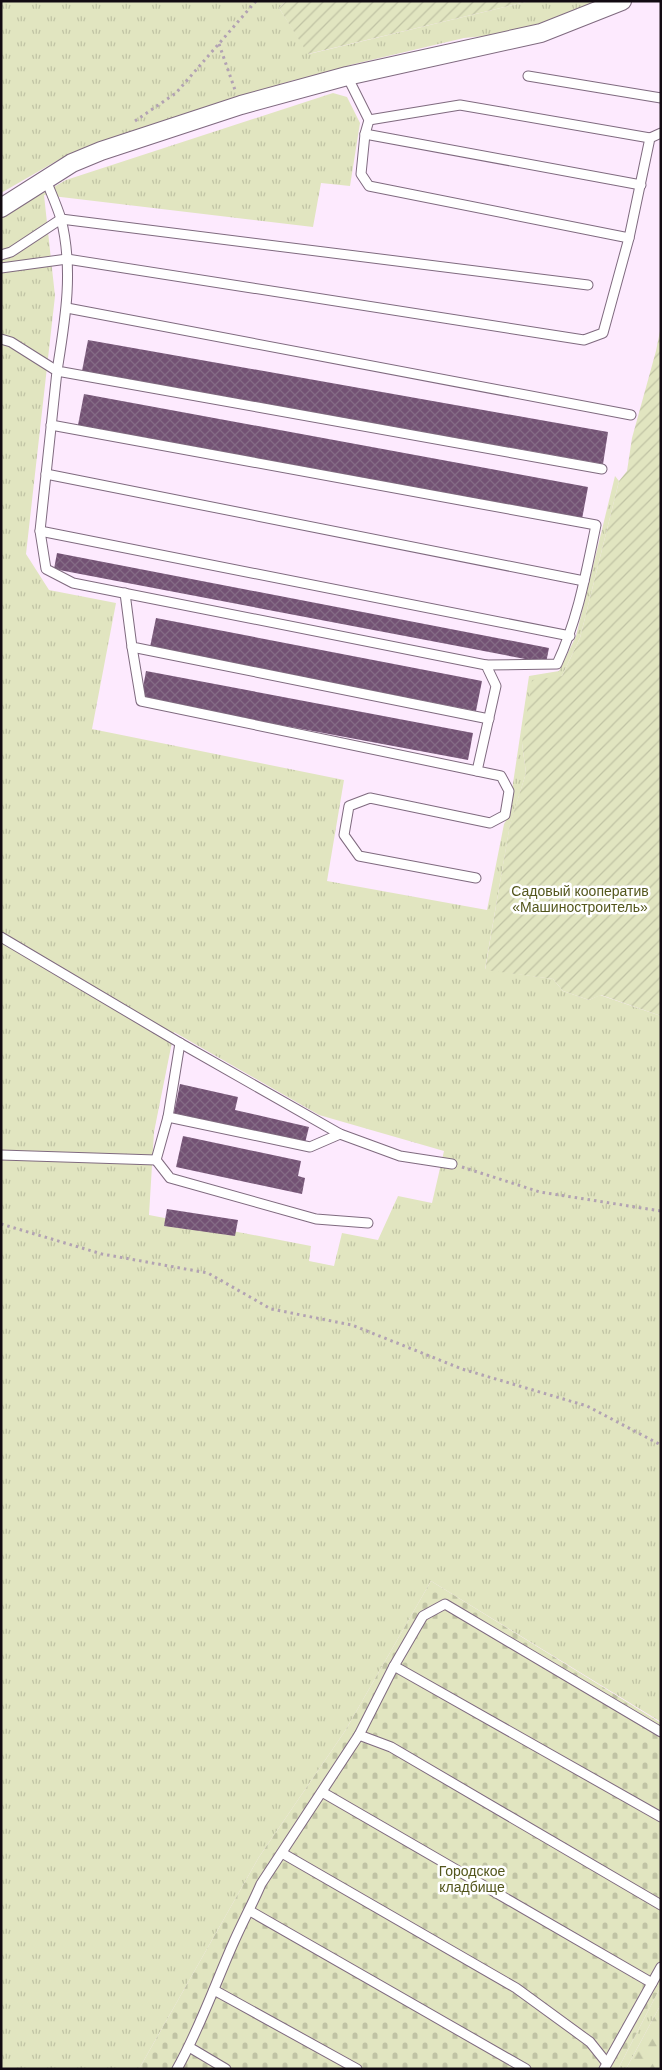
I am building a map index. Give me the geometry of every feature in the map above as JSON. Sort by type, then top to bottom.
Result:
[{"type":"street","points":[[1,208],[72,163],[102,151],[241,105],[347,76],[541,33],[622,1]]},
{"type":"lane","points":[[347,76],[369,120],[365,134],[361,174],[369,186],[629,238]]},
{"type":"lane","points":[[528,76],[661,98]]},
{"type":"lane","points":[[369,120],[460,105],[650,138],[661,133]]},
{"type":"lane","points":[[365,134],[641,185]]},
{"type":"lane","points":[[1,268],[67,259],[584,340],[603,333],[629,238],[650,138]]},
{"type":"lane","points":[[46,180],[61,219],[67,259],[67,308],[56,372],[40,531],[46,568],[73,582],[486,665],[558,664],[570,636],[596,524],[51,425]]},
{"type":"lane","points":[[1,255],[11,252],[61,219],[588,285]]},
{"type":"lane","points":[[67,308],[631,414]]},
{"type":"lane","points":[[1,340],[11,342],[56,372],[602,469]]},
{"type":"lane","points":[[46,474],[584,581]]},
{"type":"lane","points":[[40,531],[570,636]]},
{"type":"lane","points":[[125,593],[141,701],[501,776],[509,791],[505,815],[490,823],[370,798],[349,806],[344,835],[359,856],[476,878]]},
{"type":"lane","points":[[132,647],[489,719]]},
{"type":"lane","points":[[477,771],[496,686],[486,665]]},
{"type":"lane","points":[[1,936],[340,1134],[400,1156],[452,1164]]},
{"type":"lane","points":[[156,1160],[168,1117],[180,1042]]},
{"type":"lane","points":[[168,1117],[310,1147],[340,1134]]},
{"type":"lane","points":[[1,1155],[156,1160]]},
{"type":"lane","points":[[156,1160],[170,1178],[316,1219],[368,1223]]},
{"type":"lane","points":[[177,2069],[189,2047],[233,1943],[250,1911],[261,1884],[359,1736],[394,1666],[423,1616],[445,1604],[661,1732]]},
{"type":"lane","points":[[394,1666],[661,1817]]},
{"type":"lane","points":[[359,1736],[391,1747],[661,1905]]},
{"type":"lane","points":[[322,1792],[652,1983]]},
{"type":"lane","points":[[282,1853],[516,1988],[590,2042],[605,2065],[661,1967]]},
{"type":"lane","points":[[250,1911],[526,2069]]},
{"type":"lane","points":[[214,1990],[358,2069]]},
{"type":"lane","points":[[189,2047],[226,2069]]},
{"type":"path","points":[[133,122],[142,118],[176,93],[256,1]]},
{"type":"path","points":[[219,44],[241,105]]},
{"type":"path","points":[[452,1164],[540,1192],[661,1211]]},
{"type":"path","points":[[1,1224],[102,1254],[208,1273],[271,1309],[352,1325],[462,1369],[587,1406],[661,1445]]},
{"type":"green space","points":[[1,1],[286,1],[279,8],[309,54],[530,1],[598,1],[515,33],[464,38],[350,65],[320,77],[294,80],[135,130],[60,159],[1,193]]},
{"type":"green space","points":[[286,1],[530,1],[308,54],[279,8]]},
{"type":"green space","points":[[333,93],[347,97],[360,123],[350,186],[321,183],[313,227],[44,195],[55,296],[26,554],[49,590],[116,603],[92,729],[344,780],[327,881],[487,910],[504,824],[508,817],[529,676],[559,671],[576,636],[615,476],[619,481],[580,638],[562,676],[522,743],[526,773],[510,825],[485,969],[553,979],[563,991],[589,1000],[600,995],[661,1016],[661,1722],[431,1581],[345,1731],[259,1857],[139,2069],[1,2069],[1,217],[66,180]],"holes":[[[174,1032],[319,1115],[444,1151],[432,1203],[398,1196],[378,1240],[342,1233],[334,1266],[309,1261],[311,1246],[149,1215],[154,1132]]]},
{"type":"green space","name":"Садовый кооператив «Машиностроитель»","points":[[661,326],[661,1016],[601,995],[589,1000],[563,991],[553,979],[485,970],[510,824],[526,773],[522,743],[532,680],[562,676],[580,638],[619,481],[627,471],[632,438]]},
{"type":"green space","name":"Городское кладбище","points":[[431,1581],[661,1723],[661,1986],[618,2069],[139,2069],[259,1857],[345,1731]]},
{"type":"green space","points":[[661,1986],[661,2004],[626,2069],[618,2069]]},
{"type":"green space","points":[[661,2004],[661,2069],[626,2069]]},
{"type":"building","points":[[88,340],[608,432],[603,464],[82,371]]},
{"type":"building","points":[[84,394],[588,487],[582,519],[78,425]]},
{"type":"building","points":[[57,553],[549,648],[546,663],[54,569]]},
{"type":"building","points":[[156,618],[482,681],[476,711],[150,647]]},
{"type":"building","points":[[146,671],[473,733],[468,760],[141,699]]},
{"type":"building","points":[[180,1084],[238,1097],[235,1110],[309,1127],[305,1143],[174,1113]]},
{"type":"building","points":[[183,1136],[301,1161],[298,1176],[305,1178],[302,1194],[176,1167]]},
{"type":"building","points":[[167,1209],[238,1220],[235,1236],[164,1226]]}]
